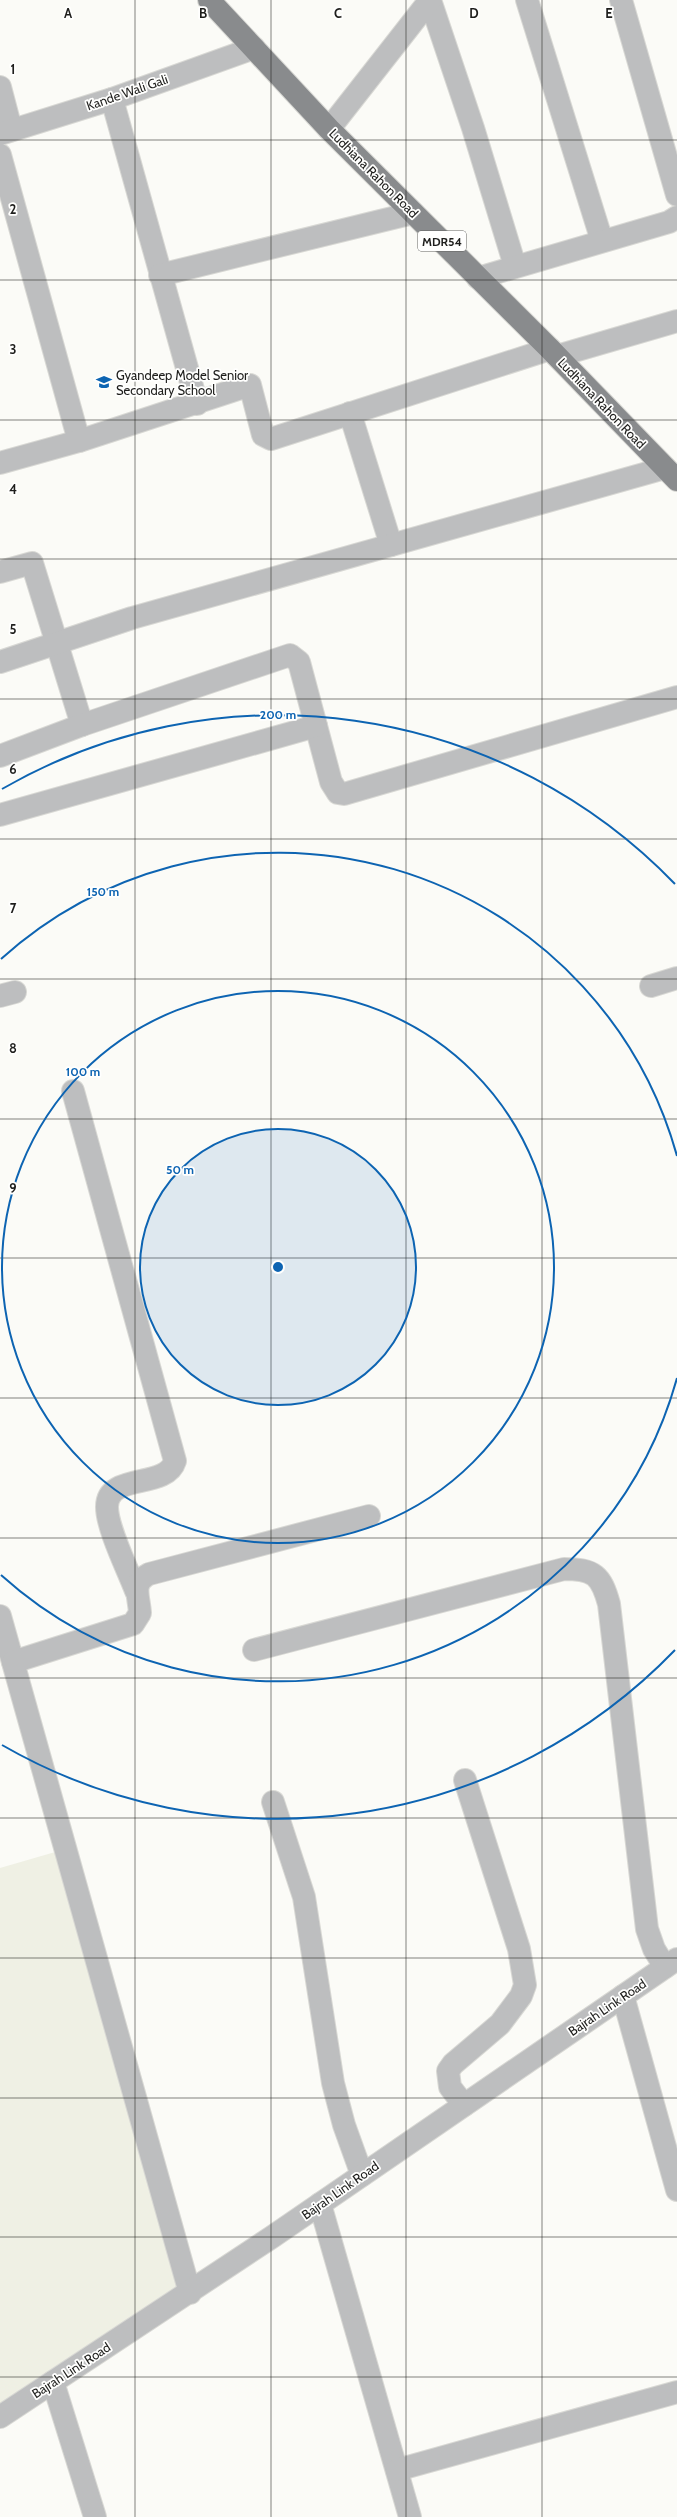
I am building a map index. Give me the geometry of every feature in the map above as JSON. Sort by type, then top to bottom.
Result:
[{"type":"main road","name":"Ludhiana Rahon Road","points":[[209,0],[329,129],[553,353],[671,474]]},
{"type":"street","points":[[430,0],[515,266]]},
{"type":"street","points":[[329,129],[430,0]]},
{"type":"street","points":[[526,0],[602,241]]},
{"type":"street","points":[[621,0],[677,195]]},
{"type":"street","name":"Kande Wali Gali","points":[[6,131],[112,99],[254,48]]},
{"type":"street","points":[[0,86],[6,131]]},
{"type":"street","points":[[112,99],[197,404]]},
{"type":"street","points":[[0,155],[79,441]]},
{"type":"street","points":[[160,275],[413,213]]},
{"type":"street","points":[[478,278],[669,222],[677,217]]},
{"type":"street","points":[[0,463],[79,441],[197,404],[250,385],[263,436],[270,439],[350,413],[553,353],[677,321]]},
{"type":"street","points":[[350,413],[391,546]]},
{"type":"street","points":[[0,662],[132,618],[391,546],[671,474]]},
{"type":"street","points":[[0,572],[32,562],[59,642],[82,725]]},
{"type":"street","points":[[0,756],[82,725],[290,655],[299,662],[331,782],[338,793],[344,794],[677,697]]},
{"type":"street","points":[[0,815],[316,726]]},
{"type":"street","points":[[650,986],[677,978]]},
{"type":"street","points":[[13,1662],[133,1624],[140,1613],[136,1591],[108,1516],[108,1498],[120,1488],[161,1476],[173,1466],[175,1461],[73,1091]]},
{"type":"street","points":[[136,1591],[141,1578],[156,1571],[369,1516]]},
{"type":"street","points":[[254,1650],[564,1569],[582,1569],[597,1576],[604,1585],[609,1604],[647,1929],[654,1950],[671,1963]]},
{"type":"street","points":[[0,1616],[3,1639],[13,1662],[190,2293]]},
{"type":"street","points":[[464,2105],[450,2087],[448,2072],[453,2064],[500,2024],[522,1996],[525,1985],[519,1949],[466,1780]]},
{"type":"street","points":[[273,1802],[304,1897],[333,2083],[344,2125],[362,2175]]},
{"type":"street","name":"Bajrah Link Road","points":[[0,2417],[190,2293],[671,1963]]},
{"type":"street","points":[[623,1996],[677,2190]]},
{"type":"street","points":[[320,2204],[410,2517]]},
{"type":"street","points":[[53,2382],[95,2517]]},
{"type":"street","points":[[396,2470],[677,2392]]},
{"type":"shaded area","points":[[62,1850],[183,2285],[0,2406],[0,1868]]},
{"type":"place","name":"Gyandeep Model Senior Secondary School","points":[[104,382]]}]
